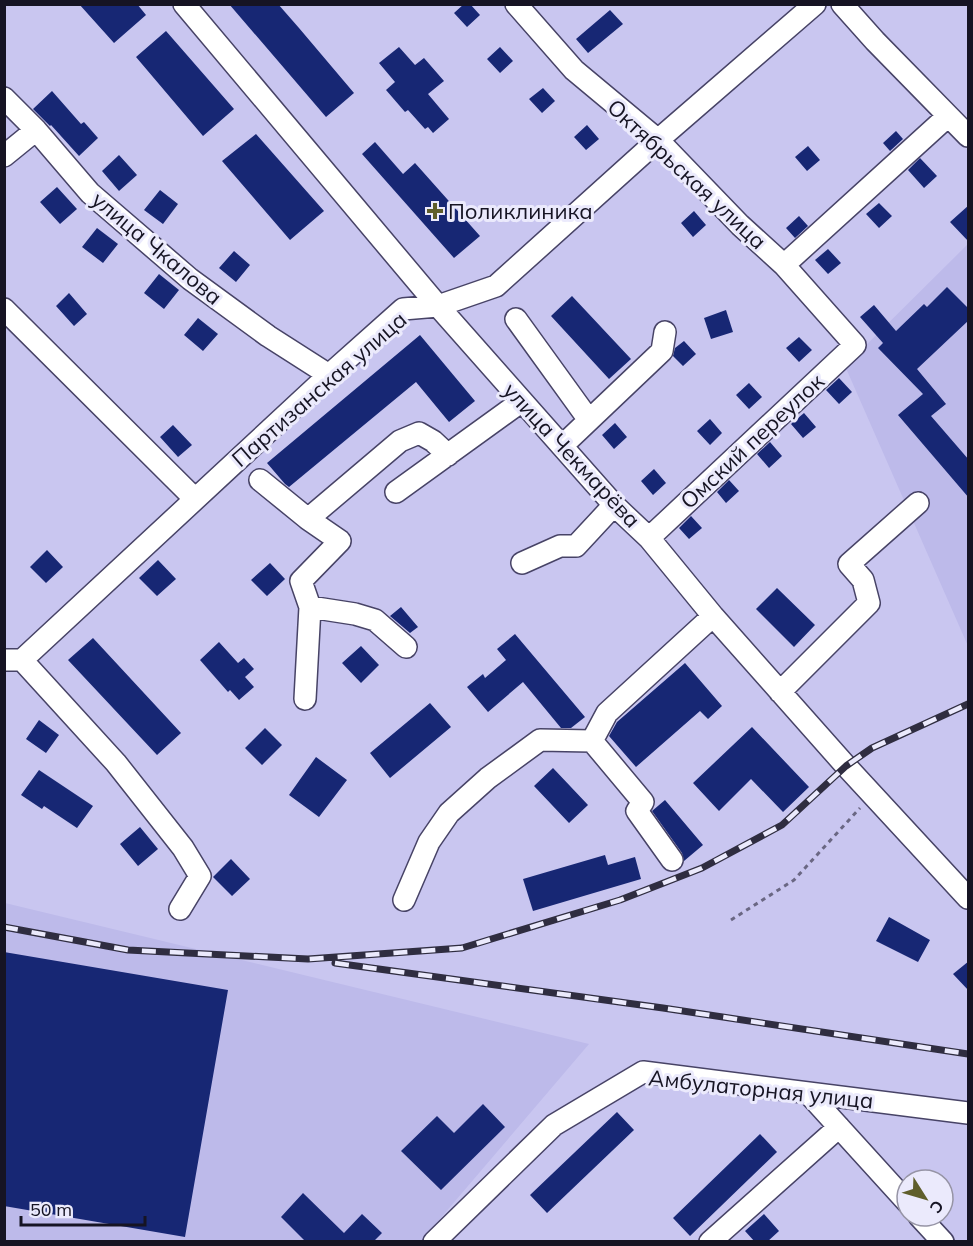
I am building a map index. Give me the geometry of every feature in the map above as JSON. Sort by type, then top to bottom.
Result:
[{"type":"street","name":"улица Чекмарёва","points":[[184,4],[438,306],[614,505],[649,538],[712,616],[780,692],[969,898]]},
{"type":"street","name":"Октябрьская улица","points":[[516,4],[574,70],[658,140],[783,265],[855,345]]},
{"type":"street","name":"Партизанская улица","points":[[13,660],[195,499],[403,309],[438,306],[496,286],[658,140],[815,4]]},
{"type":"street","points":[[842,4],[875,41],[969,136]]},
{"type":"street","name":"улица Чкалова","points":[[4,98],[36,130],[90,192],[190,279],[268,336],[329,375]]},
{"type":"street","points":[[783,265],[948,116]]},
{"type":"street","points":[[4,156],[36,130]]},
{"type":"street","points":[[4,309],[195,499]]},
{"type":"street","points":[[516,319],[589,420]]},
{"type":"street","points":[[562,446],[662,351],[664,332]]},
{"type":"street","name":"Омский переулок","points":[[649,538],[855,345]]},
{"type":"street","points":[[396,492],[522,401]]},
{"type":"street","points":[[308,519],[400,441],[419,433],[434,441],[448,455]]},
{"type":"street","points":[[260,480],[308,519],[340,541],[301,580],[310,607],[305,699]]},
{"type":"street","points":[[780,692],[869,603],[863,580],[849,564],[918,503]]},
{"type":"street","points":[[522,563],[560,546],[576,546],[614,505]]},
{"type":"street","points":[[310,607],[355,614],[375,620],[406,647]]},
{"type":"street","points":[[592,741],[607,713],[712,616]]},
{"type":"street","points":[[13,660],[116,764],[183,848],[200,876],[180,909]]},
{"type":"street","points":[[404,900],[429,842],[449,813],[488,778],[540,741],[592,741],[644,802],[637,810],[672,860]]},
{"type":"street","name":"Амбулаторная улица","points":[[434,1242],[554,1125],[643,1072],[969,1113]]},
{"type":"street","points":[[808,1093],[895,1189]]},
{"type":"street","points":[[710,1242],[839,1127]]},
{"type":"street","points":[[931,1228],[943,1242]]},
{"type":"path","points":[[731,920],[794,880],[873,794]]},
{"type":"shaded area","points":[[968,244],[968,646],[845,366]]},
{"type":"shaded area","points":[[5,903],[589,1044],[421,1241],[5,1242]]},
{"type":"building","points":[[79,4],[137,4],[146,15],[114,43]]},
{"type":"building","points":[[229,4],[278,4],[354,93],[326,117]]},
{"type":"building","points":[[464,4],[470,4],[480,15],[467,27],[454,13]]},
{"type":"building","points":[[610,10],[623,24],[588,53],[576,39]]},
{"type":"building","points":[[166,31],[234,109],[203,136],[136,57]]},
{"type":"building","points":[[399,47],[415,65],[424,58],[444,81],[428,94],[449,119],[433,133],[428,127],[425,129],[408,110],[405,112],[386,90],[395,82],[379,63]]},
{"type":"building","points":[[500,47],[513,61],[500,73],[487,59]]},
{"type":"building","points":[[543,88],[555,101],[542,113],[529,99]]},
{"type":"building","points":[[52,91],[81,124],[84,122],[98,138],[79,156],[33,109]]},
{"type":"building","points":[[587,125],[599,139],[586,150],[574,137]]},
{"type":"building","points":[[896,131],[903,139],[890,151],[883,143]]},
{"type":"building","points":[[256,134],[324,211],[290,240],[222,161]]},
{"type":"building","name":"Поликлиника","points":[[375,142],[403,174],[415,163],[480,236],[454,258],[362,154]]},
{"type":"building","points":[[808,146],[820,160],[807,171],[795,157]]},
{"type":"building","points":[[119,155],[137,175],[119,191],[102,171]]},
{"type":"building","points":[[920,158],[937,176],[924,188],[908,170]]},
{"type":"building","points":[[57,187],[77,209],[60,224],[40,202]]},
{"type":"building","points":[[160,190],[178,204],[163,224],[144,210]]},
{"type":"building","points":[[879,203],[892,216],[879,228],[866,214]]},
{"type":"building","points":[[969,205],[969,242],[950,222]]},
{"type":"building","points":[[694,211],[706,225],[693,237],[681,223]]},
{"type":"building","points":[[799,216],[808,226],[795,238],[786,228]]},
{"type":"building","points":[[97,228],[118,244],[103,263],[82,247]]},
{"type":"building","points":[[828,249],[841,263],[828,274],[815,260]]},
{"type":"building","points":[[234,251],[250,265],[236,282],[219,268]]},
{"type":"building","points":[[159,274],[179,290],[164,309],[144,293]]},
{"type":"building","points":[[947,287],[969,309],[969,320],[917,369],[946,404],[931,416],[969,460],[969,498],[898,415],[923,394],[878,348],[883,343],[860,317],[874,305],[896,331],[924,304],[927,307]]},
{"type":"building","points":[[69,293],[87,314],[74,326],[56,306]]},
{"type":"building","points":[[572,296],[631,359],[609,379],[551,316]]},
{"type":"building","points":[[726,310],[733,332],[711,339],[704,318]]},
{"type":"building","points":[[198,318],[218,334],[203,351],[184,335]]},
{"type":"building","points":[[420,335],[475,401],[449,422],[416,382],[289,487],[285,484],[267,463]]},
{"type":"building","points":[[799,337],[812,350],[799,362],[786,348]]},
{"type":"building","points":[[684,341],[696,354],[683,366],[673,356],[675,348]]},
{"type":"building","points":[[839,378],[852,392],[839,404],[826,390]]},
{"type":"building","points":[[749,383],[762,397],[749,409],[736,395]]},
{"type":"building","points":[[804,413],[816,427],[803,438],[791,424]]},
{"type":"building","points":[[710,419],[722,433],[710,445],[697,431]]},
{"type":"building","points":[[615,423],[627,437],[614,449],[602,435]]},
{"type":"building","points":[[173,425],[192,445],[178,457],[160,437]]},
{"type":"building","points":[[770,442],[782,456],[769,468],[757,454]]},
{"type":"building","points":[[654,469],[666,483],[653,495],[641,481]]},
{"type":"building","points":[[729,480],[739,491],[726,503],[717,492]]},
{"type":"building","points":[[691,516],[702,528],[689,539],[679,528]]},
{"type":"building","points":[[47,550],[63,567],[46,583],[30,567]]},
{"type":"building","points":[[158,560],[176,579],[157,596],[139,578]]},
{"type":"building","points":[[270,563],[285,579],[267,596],[251,580]]},
{"type":"building","points":[[777,588],[815,625],[794,647],[756,609]]},
{"type":"building","points":[[401,607],[418,627],[410,633],[390,616]]},
{"type":"building","points":[[515,634],[585,717],[571,728],[561,728],[523,682],[488,712],[467,687],[483,674],[485,678],[506,660],[497,649]]},
{"type":"building","points":[[93,638],[181,733],[157,755],[68,660]]},
{"type":"building","points":[[219,642],[238,663],[244,658],[254,669],[245,677],[254,687],[239,700],[230,690],[228,692],[200,660]]},
{"type":"building","points":[[361,646],[379,665],[361,683],[342,663]]},
{"type":"building","points":[[685,663],[722,706],[708,719],[700,711],[636,767],[609,736],[617,722]]},
{"type":"building","points":[[430,703],[451,727],[390,778],[370,753]]},
{"type":"building","points":[[39,720],[59,735],[46,753],[26,739]]},
{"type":"building","points":[[752,727],[809,787],[783,812],[751,779],[719,811],[693,783]]},
{"type":"building","points":[[265,728],[282,745],[262,765],[245,748]]},
{"type":"building","points":[[316,757],[347,780],[319,817],[289,795]]},
{"type":"building","points":[[553,768],[588,805],[569,823],[534,786]]},
{"type":"building","points":[[39,770],[93,806],[77,828],[44,806],[42,809],[21,795]]},
{"type":"building","points":[[665,800],[703,845],[684,861],[682,853],[652,811]]},
{"type":"building","points":[[140,827],[158,849],[138,866],[120,844]]},
{"type":"building","points":[[605,855],[608,865],[635,857],[641,879],[533,911],[523,879]]},
{"type":"building","points":[[231,859],[250,879],[232,896],[213,877]]},
{"type":"building","points":[[889,917],[930,940],[918,962],[876,941]]},
{"type":"building","points":[[4,952],[228,990],[185,1237],[4,1206]]},
{"type":"building","points":[[969,961],[969,991],[953,974]]},
{"type":"building","points":[[483,1104],[505,1127],[441,1190],[401,1151],[437,1116],[454,1133]]},
{"type":"building","points":[[617,1112],[634,1130],[547,1213],[530,1195]]},
{"type":"building","points":[[760,1134],[777,1152],[690,1236],[673,1218]]},
{"type":"building","points":[[303,1193],[344,1233],[362,1214],[382,1233],[373,1242],[306,1242],[281,1217]]},
{"type":"building","points":[[764,1214],[779,1231],[767,1242],[755,1242],[745,1231]]},
{"type":"railway","points":[[4,927],[128,950],[308,959],[462,948],[620,900],[702,868],[782,825],[846,766],[872,748],[968,704]]},
{"type":"railway","points":[[335,963],[663,1008],[968,1054]]},
{"type":"place","name":"Поликлиника","points":[[435,211]]}]
